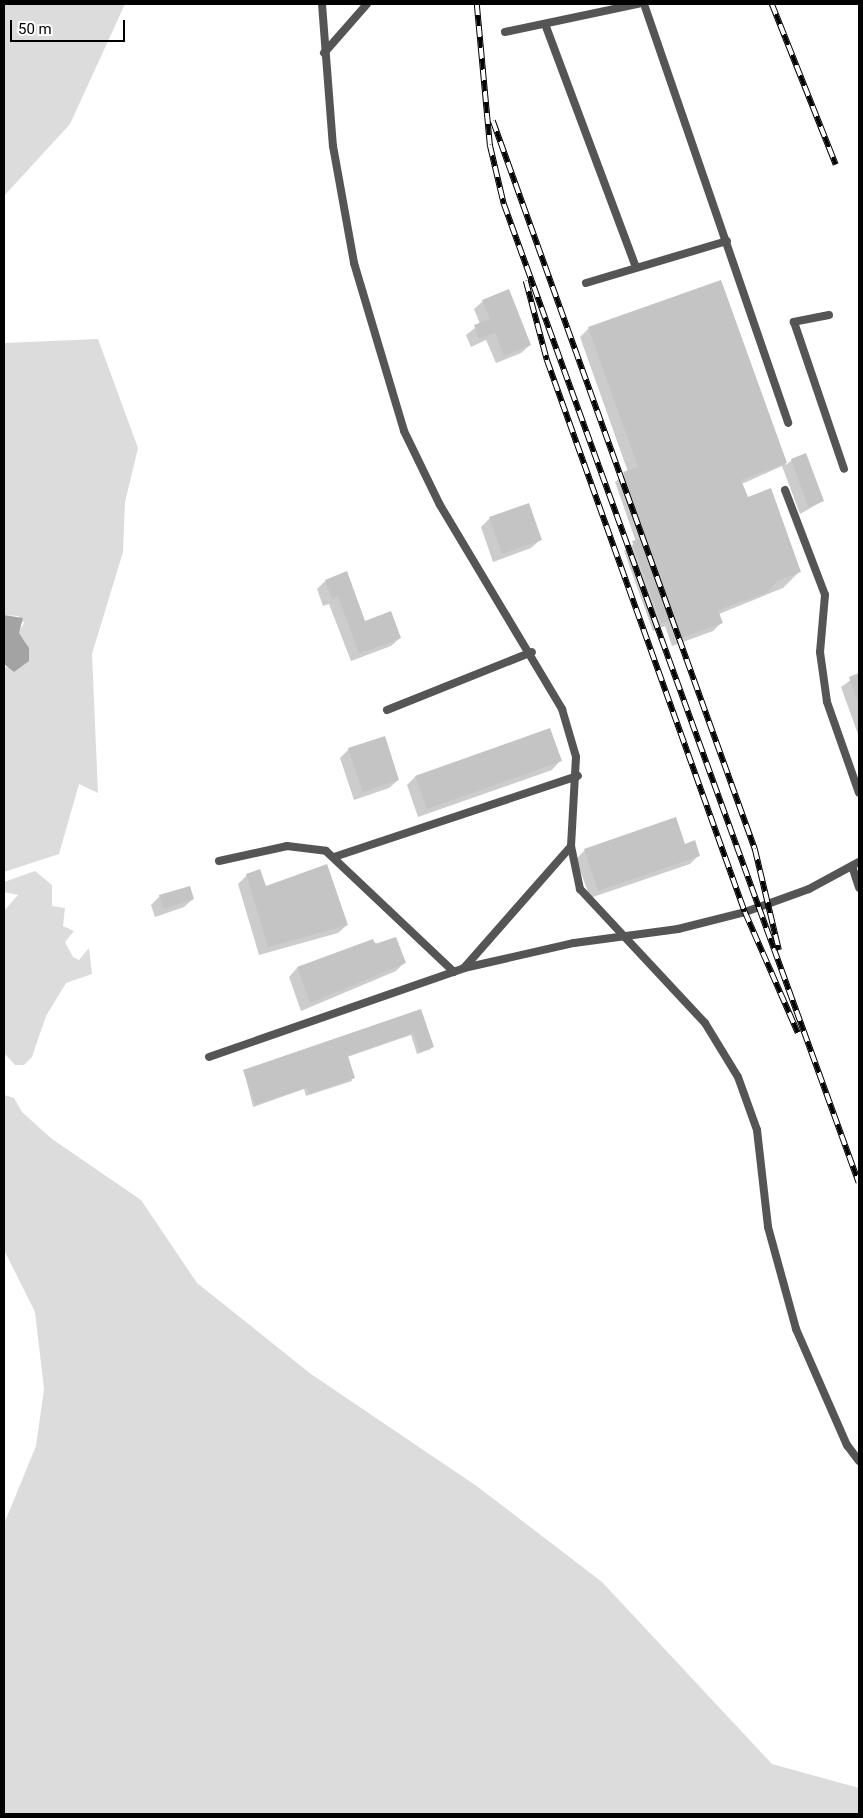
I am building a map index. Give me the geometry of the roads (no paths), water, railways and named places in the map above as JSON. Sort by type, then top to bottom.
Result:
[{"type":"lane","points":[[322,4],[324,53],[333,146],[354,263],[404,431],[440,505],[532,652],[562,709],[578,776],[571,846],[580,889],[620,937],[705,1023],[738,1077],[757,1130],[768,1227],[796,1328],[847,1445],[859,1461]]},
{"type":"lane","points":[[324,53],[367,4]]},
{"type":"lane","points":[[505,32],[638,4]]},
{"type":"lane","points":[[644,4],[714,216],[727,241],[788,422]]},
{"type":"lane","points":[[545,24],[636,268]]},
{"type":"lane","points":[[586,283],[727,241]]},
{"type":"lane","points":[[829,315],[794,322],[844,469]]},
{"type":"lane","points":[[785,490],[825,595],[820,652],[827,702],[859,793]]},
{"type":"lane","points":[[387,710],[532,652]]},
{"type":"lane","points":[[334,856],[578,776]]},
{"type":"lane","points":[[219,862],[287,846],[312,847],[334,856],[454,972]]},
{"type":"lane","points":[[464,968],[571,846]]},
{"type":"lane","points":[[209,1057],[464,968],[620,937],[678,929],[745,912],[809,889],[859,862]]},
{"type":"lane","points":[[852,866],[859,888]]},
{"type":"railway","points":[[477,4],[490,145],[504,204],[859,1183]]},
{"type":"railway","points":[[772,4],[836,165]]},
{"type":"railway","points":[[493,121],[755,849],[779,950]]},
{"type":"railway","points":[[526,281],[547,360],[745,912],[798,1033]]}]
